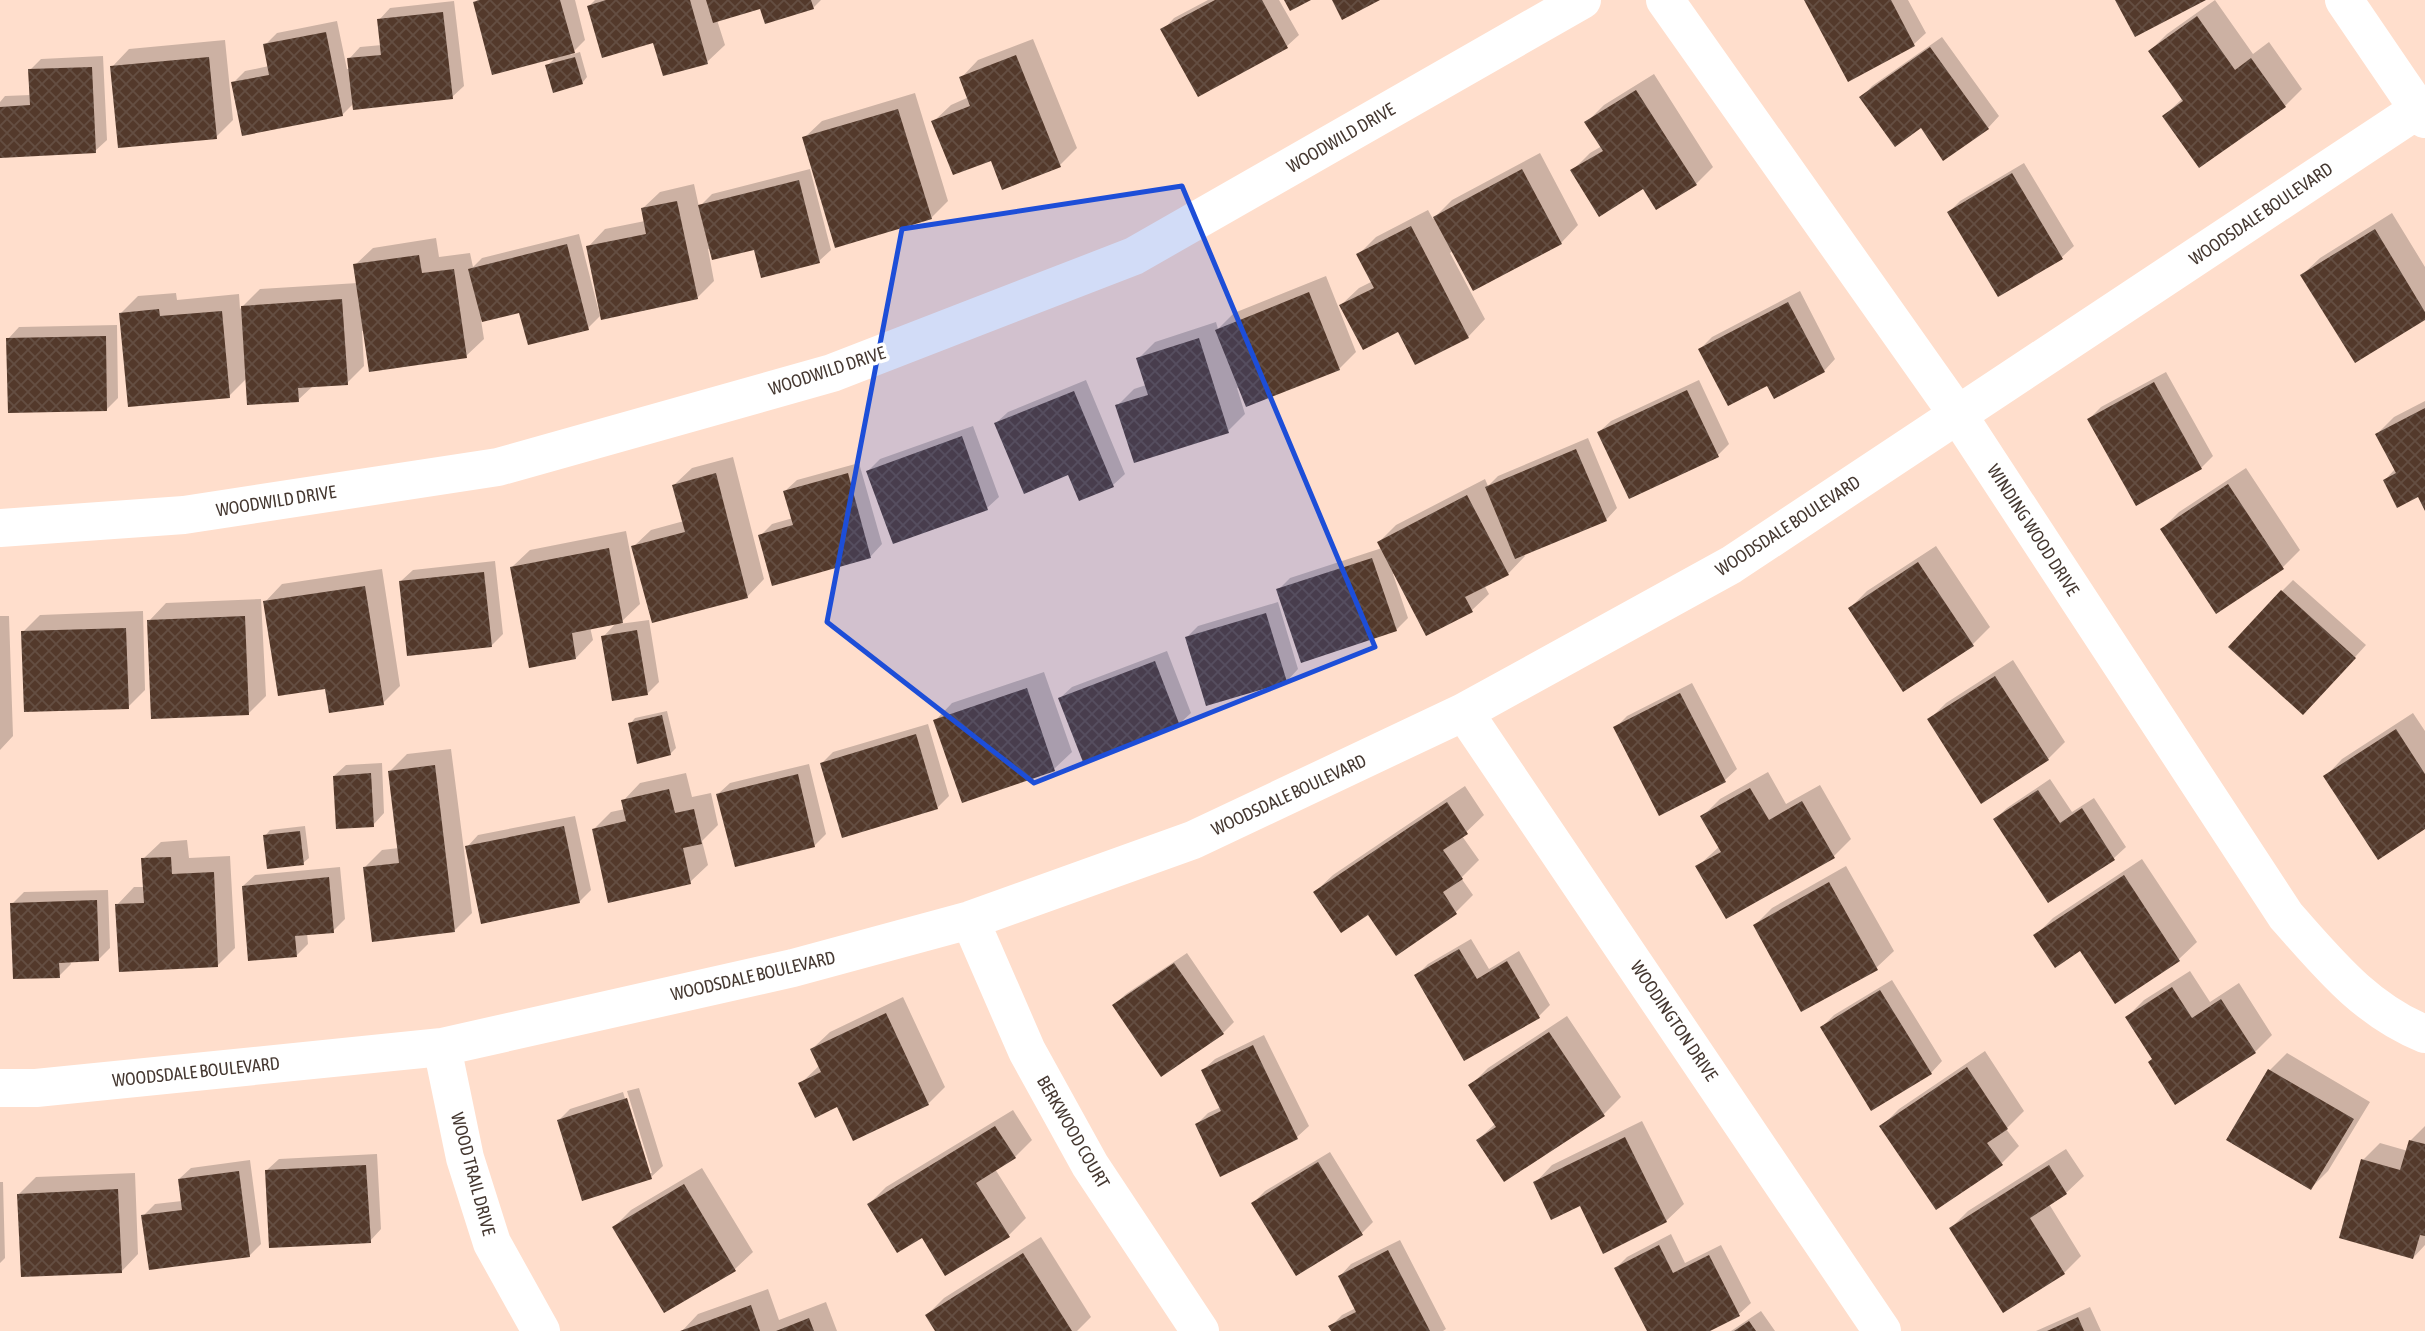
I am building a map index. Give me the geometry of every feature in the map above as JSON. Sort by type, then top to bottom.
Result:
[{"type":"street","name":"WOODWILD DRIVE","points":[[0,528],[184,515],[498,467],[832,373],[1134,256],[1582,0]]},
{"type":"street","name":"WINDING WOOD DRIVE","points":[[1665,0],[1958,415],[2286,916],[2345,982],[2403,1025],[2425,1034]]},
{"type":"street","points":[[2344,0],[2423,111]]},
{"type":"street","name":"WOODSDALE BOULEVARD","points":[[0,1088],[36,1088],[442,1047],[793,968],[970,920],[1193,840],[1464,712],[1731,565],[2423,111]]},
{"type":"street","name":"WOODINGTON DRIVE","points":[[1464,712],[1882,1331]]},
{"type":"street","name":"BERKWOOD COURT","points":[[970,920],[1027,1051],[1090,1166],[1200,1331]]},
{"type":"street","name":"WOOD TRAIL DRIVE","points":[[442,1047],[465,1158],[492,1243],[541,1331]]},
{"type":"highlighted area","points":[[1182,186],[1375,647],[1034,783],[827,622],[902,229]]},
{"type":"building","points":[[560,0],[575,53],[492,75],[473,2]]},
{"type":"building","points":[[606,0],[690,0],[708,64],[663,76],[653,43],[602,58],[587,6]]},
{"type":"building","points":[[706,0],[811,0],[814,9],[765,24],[760,9],[713,23]]},
{"type":"building","points":[[1215,0],[1262,0],[1288,48],[1198,97],[1160,29]]},
{"type":"building","points":[[1284,0],[1311,0],[1290,11]]},
{"type":"building","points":[[1332,0],[1380,0],[1342,20]]},
{"type":"building","points":[[1804,0],[1891,0],[1915,46],[1848,82]]},
{"type":"building","points":[[2115,0],[2206,0],[2135,37]]},
{"type":"building","points":[[443,12],[453,99],[353,110],[347,58],[381,55],[377,19]]},
{"type":"building","points":[[2197,16],[2235,70],[2251,58],[2286,107],[2199,168],[2162,116],[2183,101],[2148,51]]},
{"type":"building","points":[[326,32],[343,116],[242,136],[231,82],[269,75],[263,44]]},
{"type":"building","points":[[1930,47],[1989,129],[1943,161],[1921,128],[1895,147],[1859,97]]},
{"type":"building","points":[[1016,55],[1061,167],[1002,190],[991,161],[953,175],[931,121],[970,106],[959,77]]},
{"type":"building","points":[[209,57],[217,139],[118,148],[110,66]]},
{"type":"building","points":[[575,57],[583,84],[553,93],[545,65]]},
{"type":"building","points":[[92,67],[96,153],[0,158],[0,107],[30,105],[28,69]]},
{"type":"building","points":[[1636,90],[1697,185],[1656,210],[1643,189],[1599,217],[1570,170],[1603,151],[1584,122]]},
{"type":"building","points":[[898,109],[932,219],[835,248],[802,137]]},
{"type":"building","points":[[1522,169],[1562,244],[1473,291],[1433,217]]},
{"type":"building","points":[[2012,173],[2063,259],[1998,297],[1947,212]]},
{"type":"building","points":[[799,180],[820,263],[761,278],[754,250],[712,260],[698,205]]},
{"type":"building","points":[[677,201],[698,299],[601,320],[586,246],[646,234],[641,208]]},
{"type":"building","points":[[1411,226],[1469,338],[1415,365],[1398,332],[1363,350],[1339,305],[1374,288],[1356,254]]},
{"type":"building","points":[[2375,229],[2425,312],[2425,320],[2355,363],[2300,275]]},
{"type":"building","points":[[567,244],[589,330],[528,345],[519,313],[482,322],[468,269]]},
{"type":"building","points":[[419,255],[422,273],[454,269],[467,358],[369,372],[353,264]]},
{"type":"building","points":[[1309,292],[1340,370],[1246,407],[1215,330]]},
{"type":"building","points":[[342,299],[348,385],[298,388],[299,402],[247,405],[241,306]]},
{"type":"building","points":[[1788,302],[1825,372],[1774,399],[1767,386],[1728,406],[1698,349]]},
{"type":"building","points":[[159,309],[160,316],[222,311],[230,398],[128,407],[119,313]]},
{"type":"building","points":[[106,336],[107,411],[8,413],[6,338]]},
{"type":"building","points":[[1199,338],[1229,433],[1134,463],[1115,405],[1148,395],[1136,358]]},
{"type":"building","points":[[2154,382],[2202,469],[2136,506],[2087,419]]},
{"type":"building","points":[[1687,390],[1719,457],[1629,499],[1597,432]]},
{"type":"building","points":[[1074,391],[1114,487],[1079,501],[1068,475],[1024,494],[994,423]]},
{"type":"building","points":[[2425,408],[2425,511],[2418,497],[2397,508],[2383,480],[2396,473],[2375,434]]},
{"type":"building","points":[[962,436],[988,510],[893,544],[866,471]]},
{"type":"building","points":[[1576,449],[1607,521],[1515,559],[1485,487]]},
{"type":"building","points":[[716,473],[748,598],[652,623],[631,546],[685,532],[672,485]]},
{"type":"building","points":[[848,473],[871,558],[772,586],[758,535],[793,525],[783,491]]},
{"type":"building","points":[[2228,484],[2284,569],[2216,614],[2160,529]]},
{"type":"building","points":[[1467,495],[1509,575],[1465,597],[1473,612],[1426,636],[1377,542]]},
{"type":"building","points":[[609,548],[623,623],[572,633],[576,659],[529,668],[510,567]]},
{"type":"building","points":[[1372,558],[1397,631],[1301,663],[1276,589]]},
{"type":"building","points":[[1918,562],[1974,646],[1903,692],[1848,608]]},
{"type":"building","points":[[484,572],[492,647],[407,656],[399,581]]},
{"type":"building","points":[[365,586],[384,705],[329,713],[325,689],[278,696],[263,601]]},
{"type":"building","points":[[2281,590],[2356,658],[2303,715],[2228,647]]},
{"type":"building","points":[[1266,613],[1287,682],[1206,706],[1185,637]]},
{"type":"building","points":[[245,616],[249,715],[151,719],[147,620]]},
{"type":"building","points":[[126,628],[129,709],[24,712],[21,631]]},
{"type":"building","points":[[637,630],[648,695],[612,701],[601,636]]},
{"type":"building","points":[[1155,661],[1180,726],[1083,762],[1058,698]]},
{"type":"building","points":[[1995,676],[2049,760],[1981,804],[1927,719]]},
{"type":"building","points":[[1027,688],[1055,771],[962,803],[933,720]]},
{"type":"building","points":[[1680,693],[1726,782],[1659,816],[1613,727]]},
{"type":"building","points":[[662,715],[671,755],[637,764],[628,723]]},
{"type":"building","points":[[2396,729],[2425,774],[2425,829],[2378,860],[2323,776]]},
{"type":"building","points":[[916,734],[938,809],[842,838],[820,763]]},
{"type":"building","points":[[435,765],[455,932],[372,942],[363,867],[399,863],[388,771]]},
{"type":"building","points":[[371,773],[374,827],[336,829],[333,776]]},
{"type":"building","points":[[798,774],[815,847],[735,867],[716,794]]},
{"type":"building","points":[[1750,788],[1769,820],[1802,801],[1835,858],[1726,919],[1695,866],[1721,852],[1700,816]]},
{"type":"building","points":[[669,789],[675,813],[694,809],[702,844],[683,848],[691,884],[608,903],[592,829],[626,821],[621,800]]},
{"type":"building","points":[[2038,790],[2060,823],[2082,808],[2115,860],[2048,903],[1993,819]]},
{"type":"building","points":[[1447,802],[1468,834],[1443,850],[1463,879],[1443,892],[1457,914],[1396,956],[1368,915],[1341,933],[1313,892]]},
{"type":"building","points":[[564,826],[580,903],[481,924],[465,846]]},
{"type":"building","points":[[300,831],[304,865],[267,869],[263,835]]},
{"type":"building","points":[[171,857],[172,874],[214,872],[218,967],[119,972],[115,904],[144,903],[141,858]]},
{"type":"building","points":[[2124,875],[2180,961],[2115,1004],[2080,951],[2055,968],[2033,935]]},
{"type":"building","points":[[329,877],[334,933],[295,936],[297,957],[248,961],[242,886]]},
{"type":"building","points":[[1829,882],[1878,970],[1801,1012],[1753,925]]},
{"type":"building","points":[[97,900],[99,961],[59,963],[60,978],[13,979],[10,903]]},
{"type":"building","points":[[1459,949],[1477,979],[1507,961],[1540,1018],[1464,1061],[1414,975]]},
{"type":"building","points":[[1174,963],[1224,1034],[1161,1077],[1112,1005]]},
{"type":"building","points":[[2172,987],[2192,1018],[2221,999],[2256,1053],[2175,1105],[2148,1062],[2152,1059],[2125,1017]]},
{"type":"building","points":[[1880,990],[1932,1074],[1871,1111],[1820,1027]]},
{"type":"building","points":[[886,1013],[929,1105],[853,1141],[837,1107],[815,1118],[798,1083],[821,1072],[810,1049]]},
{"type":"building","points":[[1549,1032],[1605,1116],[1504,1182],[1476,1140],[1496,1127],[1468,1085]]},
{"type":"building","points":[[1253,1045],[1298,1139],[1220,1177],[1195,1124],[1221,1111],[1201,1070]]},
{"type":"building","points":[[1967,1067],[2008,1129],[1987,1143],[2003,1165],[1936,1210],[1879,1126]]},
{"type":"building","points":[[2268,1069],[2354,1119],[2311,1190],[2226,1140]]},
{"type":"building","points":[[627,1098],[652,1179],[582,1201],[557,1120]]},
{"type":"building","points":[[995,1126],[1016,1158],[976,1183],[1010,1237],[945,1276],[922,1238],[897,1253],[867,1204]]},
{"type":"building","points":[[1625,1137],[1667,1222],[1603,1254],[1580,1206],[1551,1220],[1533,1182]]},
{"type":"building","points":[[2409,1140],[2425,1144],[2425,1236],[2420,1235],[2413,1259],[2339,1238],[2361,1159],[2400,1170]]},
{"type":"building","points":[[1318,1162],[1363,1235],[1296,1276],[1251,1203]]},
{"type":"building","points":[[366,1165],[371,1243],[269,1248],[265,1170]]},
{"type":"building","points":[[2049,1165],[2067,1194],[2030,1218],[2065,1274],[2003,1313],[1949,1228]]},
{"type":"building","points":[[239,1171],[250,1257],[149,1270],[141,1215],[182,1210],[178,1179]]},
{"type":"building","points":[[684,1184],[736,1271],[664,1313],[612,1227]]},
{"type":"building","points":[[118,1189],[122,1273],[21,1277],[17,1194]]},
{"type":"building","points":[[1659,1245],[1673,1273],[1709,1255],[1740,1316],[1710,1331],[1647,1331],[1614,1268]]},
{"type":"building","points":[[1388,1250],[1430,1331],[1331,1331],[1328,1326],[1356,1312],[1338,1276]]},
{"type":"building","points":[[1023,1253],[1072,1331],[935,1331],[925,1315]]},
{"type":"building","points":[[751,1305],[760,1331],[680,1331]]},
{"type":"building","points":[[2078,1317],[2084,1331],[2047,1331]]},
{"type":"building","points":[[809,1318],[814,1331],[776,1331]]},
{"type":"building","points":[[1749,1321],[1756,1331],[1734,1331]]}]
